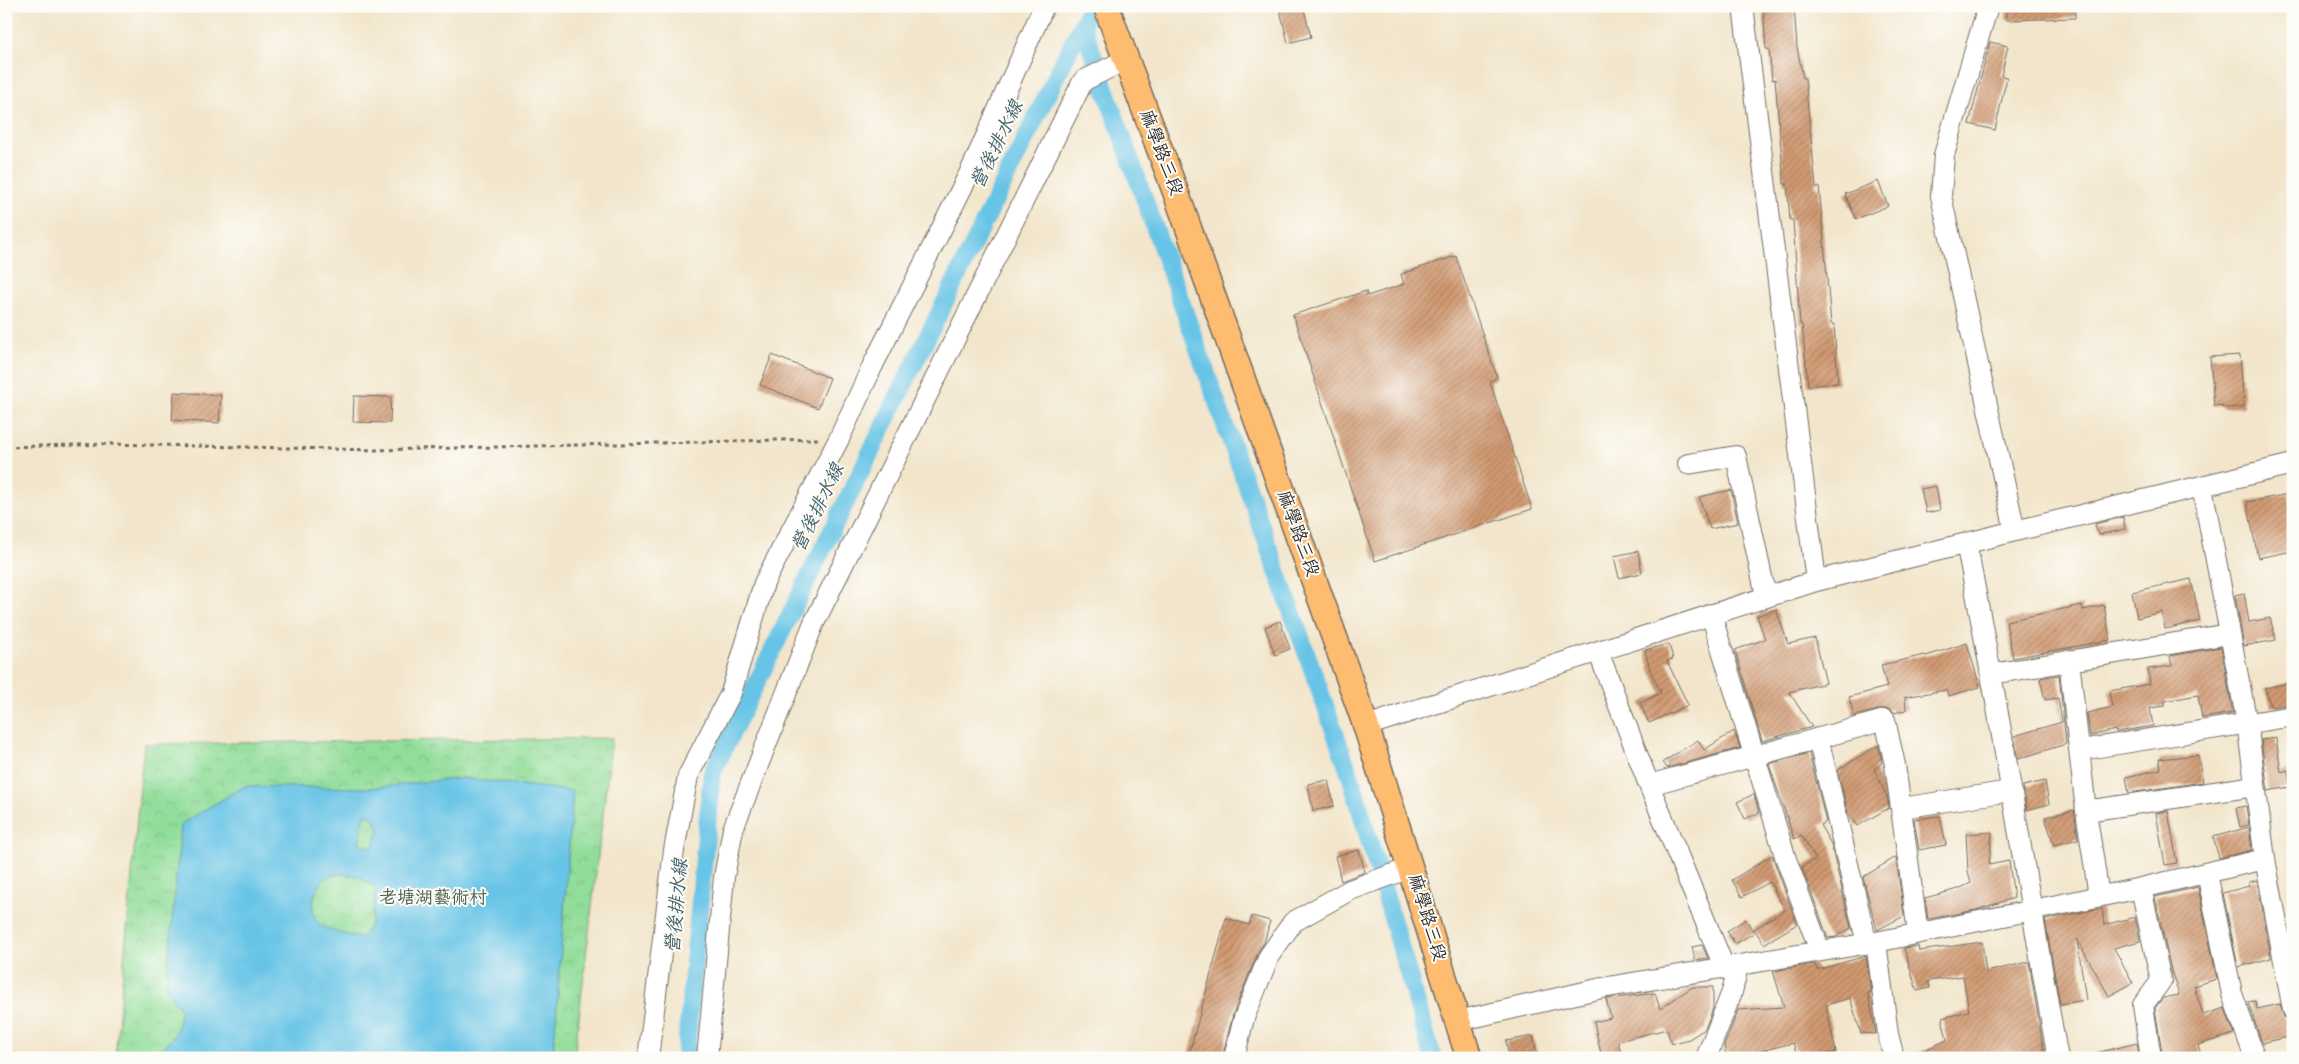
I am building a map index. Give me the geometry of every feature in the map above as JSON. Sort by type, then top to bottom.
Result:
[{"type":"main road","name":"麻學路三段","points":[[1107,11],[1176,193],[1366,726],[1469,1058]]},
{"type":"street","points":[[648,1058],[674,850],[688,776],[730,693],[764,583],[839,439],[872,367],[972,168],[1044,6]]},
{"type":"street","points":[[1743,6],[1816,582]]},
{"type":"street","points":[[1988,6],[1944,155],[1941,196],[2015,530]]},
{"type":"street","points":[[707,1058],[724,877],[733,829],[812,625],[1084,81],[1125,60]]},
{"type":"street","points":[[1688,464],[1736,456],[1766,596]]},
{"type":"street","points":[[1366,726],[1766,596],[2015,530],[2293,464]]},
{"type":"street","points":[[2202,487],[2247,723],[2265,859],[2293,1010]]},
{"type":"street","points":[[1966,543],[1992,674],[2010,792],[2058,1058]]},
{"type":"street","points":[[1711,614],[1786,859],[1820,952]]},
{"type":"street","points":[[1992,674],[2229,634]]},
{"type":"street","points":[[1598,651],[1649,785],[1731,968],[1732,992],[1706,1058]]},
{"type":"street","points":[[2070,660],[2086,811],[2099,896]]},
{"type":"street","points":[[2080,750],[2293,716]]},
{"type":"street","points":[[1649,785],[1885,720],[1902,808],[1918,933]]},
{"type":"street","points":[[1818,738],[1872,943],[1894,1058]]},
{"type":"street","points":[[2086,811],[2255,786]]},
{"type":"street","points":[[1902,808],[2010,792]]},
{"type":"street","points":[[1458,1021],[1602,988],[1872,943],[2141,888],[2265,859]]},
{"type":"street","points":[[1234,1058],[1244,1018],[1269,956],[1293,922],[1350,890],[1410,868]]},
{"type":"street","points":[[2207,873],[2232,994],[2255,1058]]},
{"type":"street","points":[[2141,888],[2161,981],[2143,1005],[2151,1058]]},
{"type":"path","points":[[6,447],[109,444],[376,450],[839,439]]},
{"type":"green space","name":"老塘湖藝術村","points":[[612,738],[574,1058],[115,1058],[144,744]]},
{"type":"water","name":"老塘湖藝術村","points":[[462,778],[573,791],[553,1058],[215,1058],[213,1055],[203,1053],[194,1058],[155,1058],[176,1033],[181,1010],[166,991],[181,824],[245,786],[371,788]],"holes":[[[365,814],[373,816],[379,830],[373,848],[359,843]],[[338,874],[357,876],[376,888],[371,924],[362,938],[325,928],[317,921],[314,915],[313,902],[317,889],[324,879]]]},
{"type":"building","points":[[1279,6],[1303,6],[1311,37],[1288,43]]},
{"type":"building","points":[[1763,6],[1794,6],[1797,47],[1803,78],[1805,78],[1816,188],[1819,187],[1831,324],[1834,324],[1838,383],[1808,386],[1802,324],[1800,324],[1793,220],[1790,220],[1787,184],[1784,184],[1775,79],[1772,80],[1769,49],[1766,49]]},
{"type":"building","points":[[2006,6],[2075,6],[2075,18],[2006,20]]},
{"type":"building","points":[[1990,42],[2008,46],[2001,76],[2007,77],[1995,130],[1969,124]]},
{"type":"building","points":[[1878,181],[1888,206],[1856,219],[1845,194]]},
{"type":"building","points":[[1456,256],[1497,377],[1490,382],[1532,509],[1375,561],[1293,315],[1366,291],[1367,296],[1404,284],[1401,274]]},
{"type":"building","points":[[772,355],[830,378],[818,408],[760,385]]},
{"type":"building","points":[[2240,355],[2244,407],[2222,408],[2222,405],[2214,406],[2210,357]]},
{"type":"building","points":[[174,392],[221,395],[219,423],[172,420]]},
{"type":"building","points":[[354,396],[391,397],[390,423],[353,422]]},
{"type":"building","points":[[1936,486],[1940,510],[1926,513],[1921,489]]},
{"type":"building","points":[[1731,490],[1738,523],[1710,529],[1699,497]]},
{"type":"building","points":[[2289,494],[2293,511],[2293,551],[2258,558],[2247,502]]},
{"type":"building","points":[[2123,517],[2125,529],[2098,535],[2095,524]]},
{"type":"building","points":[[1638,551],[1642,573],[1619,578],[1614,556]]},
{"type":"building","points":[[2191,579],[2200,621],[2165,629],[2162,612],[2137,618],[2132,592]]},
{"type":"building","points":[[2244,593],[2249,622],[2270,618],[2276,640],[2244,646],[2235,595]]},
{"type":"building","points":[[2082,605],[2083,610],[2104,605],[2110,640],[2013,658],[2006,621]]},
{"type":"building","points":[[1776,609],[1788,644],[1815,638],[1826,683],[1789,692],[1812,727],[1762,741],[1735,650],[1765,639],[1757,616]]},
{"type":"building","points":[[1280,621],[1290,649],[1275,655],[1265,627]]},
{"type":"building","points":[[1967,643],[1980,687],[1948,696],[1946,690],[1905,697],[1906,710],[1894,713],[1889,709],[1882,709],[1854,716],[1849,697],[1887,687],[1881,665],[1926,656]]},
{"type":"building","points":[[1669,644],[1673,659],[1667,661],[1688,705],[1649,723],[1640,703],[1661,693],[1650,670],[1645,650]]},
{"type":"building","points":[[2221,647],[2233,713],[2202,718],[2198,695],[2165,701],[2165,706],[2150,708],[2153,726],[2116,732],[2115,730],[2090,736],[2087,713],[2112,707],[2109,691],[2150,684],[2148,669],[2172,666],[2170,656]]},
{"type":"building","points":[[2059,675],[2066,744],[2018,759],[2014,736],[2062,722],[2058,698],[2045,700],[2040,678]]},
{"type":"building","points":[[2293,682],[2293,704],[2271,707],[2265,688]]},
{"type":"building","points":[[1734,731],[1740,748],[1667,768],[1663,762],[1698,740],[1704,750]]},
{"type":"building","points":[[2276,738],[2281,772],[2288,770],[2290,787],[2268,791],[2261,740]]},
{"type":"building","points":[[1878,745],[1882,763],[1874,769],[1887,797],[1889,808],[1857,826],[1848,814],[1838,770]]},
{"type":"building","points":[[1809,753],[1826,822],[1820,825],[1831,844],[1851,928],[1836,937],[1828,938],[1802,867],[1816,859],[1801,835],[1794,839],[1769,764]]},
{"type":"building","points":[[2198,755],[2203,782],[2129,793],[2126,777],[2161,769],[2159,759]]},
{"type":"building","points":[[1328,780],[1334,806],[1313,811],[1308,784]]},
{"type":"building","points":[[2045,781],[2049,804],[2027,810],[2023,786]]},
{"type":"building","points":[[1754,794],[1759,813],[1745,819],[1737,802]]},
{"type":"building","points":[[2246,806],[2249,825],[2240,827],[2236,808]]},
{"type":"building","points":[[2074,810],[2078,839],[2054,845],[2045,817]]},
{"type":"building","points":[[2168,811],[2177,863],[2165,865],[2156,813]]},
{"type":"building","points":[[1940,816],[1946,845],[1919,850],[1914,819]]},
{"type":"building","points":[[2249,827],[2252,850],[2219,858],[2213,837]]},
{"type":"building","points":[[1992,832],[1989,865],[2009,861],[2014,898],[1976,910],[1928,919],[1925,898],[1958,889],[1971,883],[1968,871],[1966,834]]},
{"type":"building","points":[[1359,850],[1365,872],[1341,881],[1335,856]]},
{"type":"building","points":[[1772,855],[1797,924],[1764,944],[1754,929],[1785,910],[1770,882],[1742,897],[1732,880]]},
{"type":"building","points":[[1896,857],[1904,916],[1877,930],[1863,877]]},
{"type":"building","points":[[2257,880],[2271,958],[2238,967],[2223,893],[2249,886],[2249,882]]},
{"type":"building","points":[[2198,887],[2217,979],[2194,986],[2203,1015],[2225,1008],[2234,1034],[2198,1045],[2202,1058],[2163,1058],[2155,1008],[2163,998],[2179,995],[2171,970],[2155,897]]},
{"type":"building","points":[[2102,908],[2104,925],[2135,917],[2140,941],[2114,948],[2133,983],[2109,996],[2077,939],[2086,1000],[2060,1004],[2045,920]]},
{"type":"building","points":[[1252,916],[1270,921],[1264,943],[1258,952],[1233,1014],[1222,1058],[1188,1058],[1226,918],[1249,925]]},
{"type":"building","points":[[1746,919],[1754,933],[1735,944],[1727,931]]},
{"type":"building","points":[[1982,942],[1986,972],[2029,962],[2045,1058],[1906,1058],[1947,1040],[1942,1018],[1969,1011],[1963,976],[1928,981],[1930,988],[1917,991],[1904,948],[1918,946],[1919,951]]},
{"type":"building","points":[[1702,945],[1708,958],[1695,960],[1692,947]]},
{"type":"building","points":[[1866,956],[1871,992],[1868,993],[1876,1034],[1861,1033],[1850,998],[1826,1005],[1836,1052],[1810,1058],[1798,1058],[1793,1043],[1756,1052],[1757,1058],[1726,1058],[1724,1046],[1738,1010],[1784,1007],[1773,971],[1815,964],[1817,970]]},
{"type":"building","points":[[1692,987],[1713,987],[1713,1008],[1705,1029],[1689,1039],[1671,1044],[1667,1029],[1618,1041],[1622,1058],[1602,1058],[1594,1022],[1611,1018],[1606,999],[1655,993],[1660,1009]]},
{"type":"building","points":[[2255,1001],[2257,1009],[2280,1004],[2284,1017],[2293,1022],[2293,1036],[2262,1043],[2248,1002]]},
{"type":"building","points":[[1533,1036],[1538,1058],[1509,1058],[1506,1041]]},
{"type":"building","points":[[2137,1043],[2139,1058],[2097,1058],[2096,1053]]},
{"type":"waterway","name":"營後排水線","points":[[685,1058],[712,773],[1091,6]]},
{"type":"waterway","points":[[1082,24],[1351,778],[1433,1058]]}]
